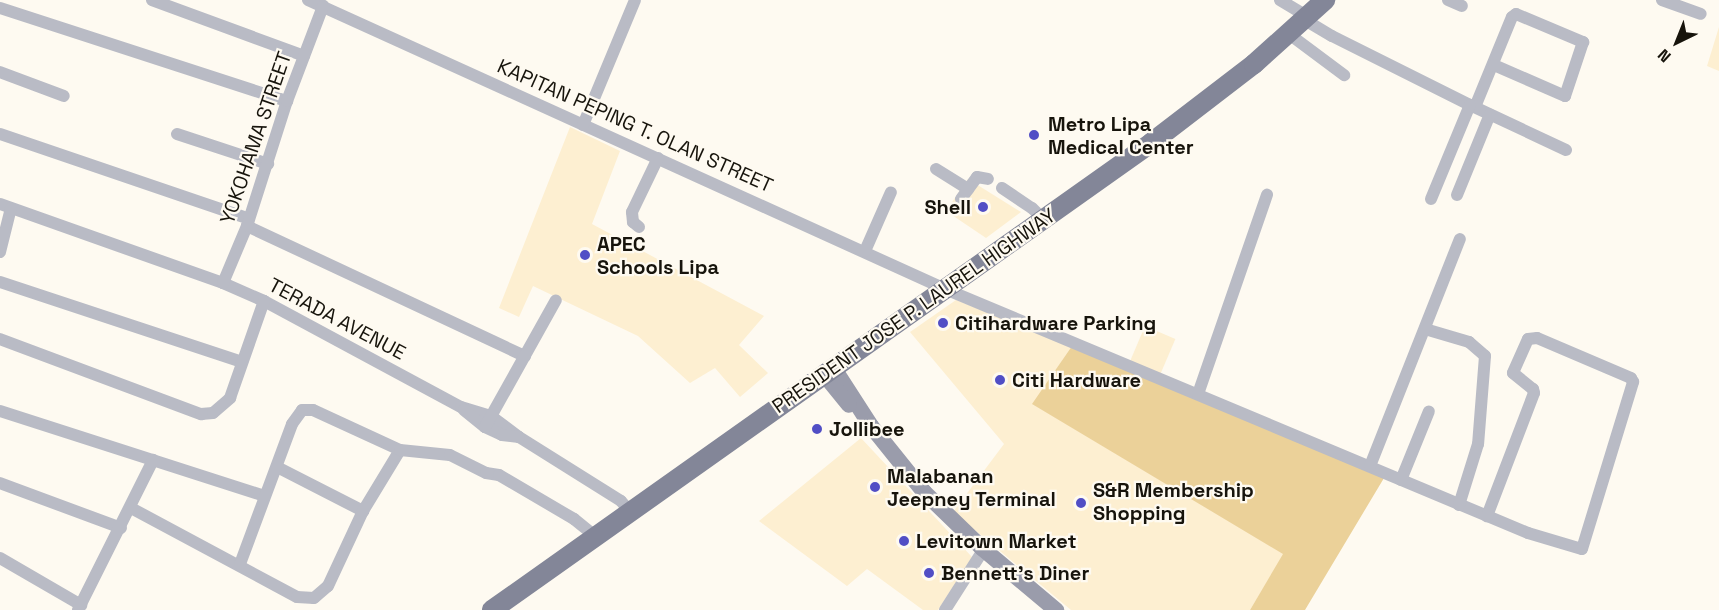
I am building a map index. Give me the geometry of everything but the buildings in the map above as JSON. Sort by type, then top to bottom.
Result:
[{"type":"main road","name":"PRESIDENT JOSE P. LAUREL HIGHWAY","points":[[492,610],[632,513],[828,370],[1044,220],[1182,120],[1289,34],[1324,0]]},
{"type":"main road","points":[[828,370],[897,469],[980,555],[1045,610]]},
{"type":"main road","points":[[828,370],[924,492],[982,548],[1056,610]]},
{"type":"street","points":[[152,0],[304,56]]},
{"type":"street","name":"KAPITAN PEPING T. OLAN STREET","points":[[308,0],[945,289],[1459,505],[1528,533],[1582,549],[1633,382],[1631,378],[1537,338],[1528,339],[1513,373],[1533,389],[1534,393],[1487,516]]},
{"type":"street","points":[[583,125],[635,0]]},
{"type":"street","points":[[1280,0],[1332,36],[1566,150]]},
{"type":"street","points":[[1448,0],[1462,6]]},
{"type":"street","points":[[1662,0],[1701,14]]},
{"type":"street","name":"YOKOHAMA STREET","points":[[223,283],[248,223],[287,101],[323,6]]},
{"type":"street","points":[[0,8],[287,101]]},
{"type":"street","points":[[1431,199],[1494,65],[1512,16],[1516,14],[1583,42],[1565,96],[1494,65]]},
{"type":"street","points":[[1289,34],[1344,75]]},
{"type":"street","points":[[0,72],[64,96]]},
{"type":"street","points":[[1457,195],[1490,114]]},
{"type":"street","points":[[0,134],[248,223],[525,356]]},
{"type":"street","points":[[177,134],[268,164]]},
{"type":"street","points":[[639,228],[633,222],[632,212],[658,158]]},
{"type":"street","points":[[936,169],[965,194],[977,177],[988,179]]},
{"type":"street","points":[[1002,188],[1032,208],[1044,220]]},
{"type":"street","points":[[865,251],[891,192]]},
{"type":"street","points":[[1198,394],[1267,195]]},
{"type":"street","points":[[0,252],[6,206]]},
{"type":"street","name":"TERADA AVENUE","points":[[6,206],[223,283],[264,301],[488,422],[502,435],[519,437],[621,501],[632,513]]},
{"type":"street","points":[[1370,466],[1460,239]]},
{"type":"street","points":[[0,282],[242,362]]},
{"type":"street","points":[[488,422],[556,300]]},
{"type":"street","points":[[0,339],[201,414],[213,413],[230,398],[264,301]]},
{"type":"street","points":[[1425,328],[1469,342],[1485,356],[1478,444],[1459,505]]},
{"type":"street","points":[[240,564],[292,424],[302,410],[314,410],[400,450],[450,455],[486,473],[496,483],[594,539]]},
{"type":"street","points":[[0,411],[264,496]]},
{"type":"street","points":[[1401,480],[1429,411]]},
{"type":"street","points":[[131,508],[240,564],[297,597],[314,598],[327,586],[363,511],[400,450]]},
{"type":"street","points":[[0,558],[80,607],[153,460]]},
{"type":"street","points":[[277,467],[363,511]]},
{"type":"street","points":[[0,483],[121,528]]},
{"type":"street","points":[[945,610],[980,555]]},
{"type":"shaded area","points":[[1719,27],[1719,71],[1707,66]]},
{"type":"shaded area","name":"APEC Schools Lipa","points":[[570,127],[620,151],[592,224],[764,316],[739,345],[768,373],[740,397],[715,368],[690,383],[638,336],[533,286],[519,317],[499,308]]},
{"type":"shaded area","points":[[968,179],[1021,212],[986,238],[946,211]]},
{"type":"shaded area","name":"S&R Membership Shopping","points":[[956,300],[1072,346],[1033,404],[1284,554],[1250,610],[1071,610],[953,512],[1004,444],[910,332]]},
{"type":"shaded area","points":[[1145,326],[1175,339],[1161,374],[1130,361]]},
{"type":"shaded area","points":[[1072,346],[1384,478],[1305,610],[1250,610],[1283,554],[1032,404]]},
{"type":"shaded area","points":[[861,438],[972,557],[938,610],[923,610],[867,569],[847,586],[759,521]]},
{"type":"place","name":"Metro Lipa Medical Center","points":[[1034,135]]},
{"type":"place","name":"Shell","points":[[983,207]]},
{"type":"place","name":"APEC Schools Lipa","points":[[585,255]]},
{"type":"place","name":"Citihardware Parking","points":[[943,323]]},
{"type":"place","name":"Citi Hardware","points":[[1000,380]]},
{"type":"place","name":"Jollibee","points":[[817,429]]},
{"type":"place","name":"Malabanan Jeepney Terminal","points":[[875,487]]},
{"type":"place","name":"S&R Membership Shopping","points":[[1081,503]]},
{"type":"place","name":"Levitown Market","points":[[904,541]]},
{"type":"place","name":"Bennett's Diner","points":[[929,573]]}]
